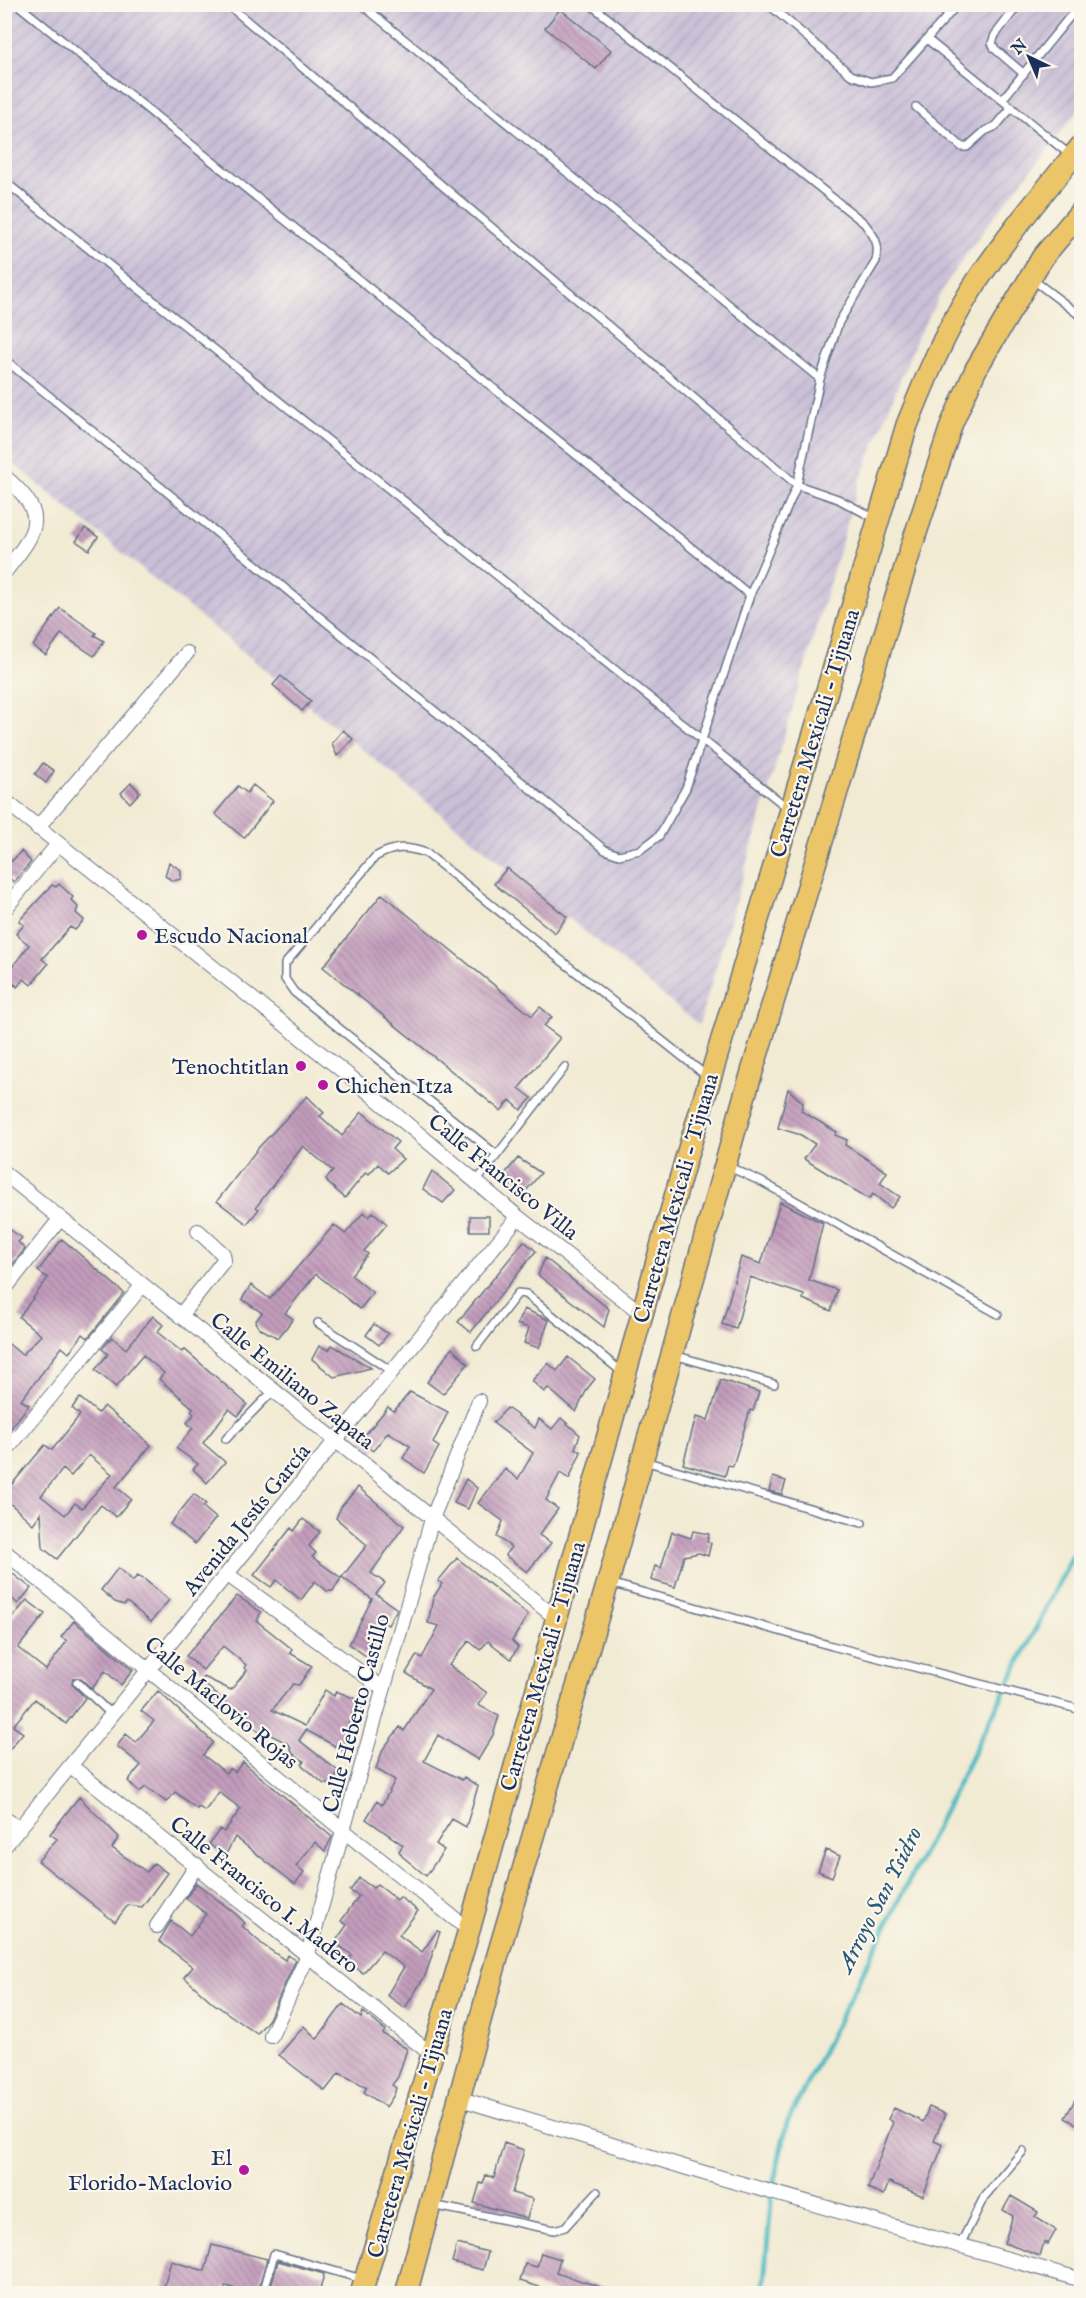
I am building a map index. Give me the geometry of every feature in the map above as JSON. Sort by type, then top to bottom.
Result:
[{"type":"main road","name":"Carretera Mexicali - Tijuana","points":[[363,2286],[469,1930],[641,1313],[907,425],[945,337],[969,294],[1003,244],[1077,151]]},
{"type":"main road","name":"Carretera Mexicali - Tijuana","points":[[406,2294],[461,2099],[497,1958],[608,1582],[725,1165],[911,548],[952,423],[976,369],[1042,258],[1082,210]]},
{"type":"street","points":[[4,476],[29,499],[34,511],[34,527],[30,540],[4,573]]},
{"type":"street","points":[[37,828],[187,653]]},
{"type":"street","name":"Calle Francisco Villa","points":[[4,800],[359,1084],[518,1217],[641,1313]]},
{"type":"street","points":[[4,910],[58,844]]},
{"type":"street","name":"Calle Emiliano Zapata","points":[[4,1173],[556,1618]]},
{"type":"street","name":"Avenida Jesús García","points":[[4,1846],[72,1767],[518,1217]]},
{"type":"street","points":[[4,1290],[60,1219]]},
{"type":"street","points":[[180,1316],[224,1260],[223,1254],[198,1231]]},
{"type":"street","points":[[4,1453],[142,1286]]},
{"type":"street","name":"Calle Heberto Castillo","points":[[271,2036],[307,1957],[432,1519],[479,1401]]},
{"type":"street","name":"Calle Maclovio Rojas","points":[[4,1551],[344,1831],[469,1930]]},
{"type":"street","points":[[228,1575],[382,1688]]},
{"type":"street","name":"Calle Francisco I. Madero","points":[[72,1767],[197,1864],[307,1957],[431,2054]]},
{"type":"street","points":[[4,1818],[19,1829]]},
{"type":"street","points":[[157,1926],[197,1864]]},
{"type":"street","points":[[461,2099],[704,2173],[1082,2280]]},
{"type":"lane","points":[[17,4],[750,595]]},
{"type":"lane","points":[[227,4],[797,485],[838,499],[878,520]]},
{"type":"lane","points":[[361,4],[820,379]]},
{"type":"lane","points":[[4,359],[604,850],[619,855],[640,850],[659,836],[686,788],[750,595],[797,485],[820,379],[839,322],[876,261],[879,250],[877,239],[864,223],[590,4]]},
{"type":"lane","points":[[768,4],[851,75],[871,82],[892,78],[958,4]]},
{"type":"lane","points":[[1019,4],[995,34],[992,43],[995,49],[1024,74]]},
{"type":"lane","points":[[1002,100],[1080,4]]},
{"type":"lane","points":[[928,40],[1002,100],[1077,151]]},
{"type":"lane","points":[[916,107],[955,142],[967,147],[985,130],[996,126],[1012,107]]},
{"type":"lane","points":[[4,181],[791,810]]},
{"type":"lane","points":[[1030,278],[1082,317]]},
{"type":"lane","points":[[497,1155],[294,992],[285,979],[285,964],[375,857],[390,848],[407,846],[426,853],[710,1079]]},
{"type":"lane","points":[[476,1182],[565,1067]]},
{"type":"lane","points":[[725,1165],[762,1182],[998,1314]]},
{"type":"lane","points":[[477,1346],[518,1293],[526,1294],[624,1373]]},
{"type":"lane","points":[[318,1323],[393,1372]]},
{"type":"lane","points":[[671,1354],[774,1384]]},
{"type":"lane","points":[[226,1439],[273,1391]]},
{"type":"lane","points":[[642,1460],[862,1523]]},
{"type":"lane","points":[[608,1582],[832,1646],[1082,1710]]},
{"type":"lane","points":[[77,1682],[113,1716]]},
{"type":"lane","points":[[960,2245],[984,2197],[1023,2151]]},
{"type":"lane","points":[[432,2205],[554,2230],[566,2227],[597,2192]]},
{"type":"lane","points":[[263,2294],[274,2254],[363,2286]]},
{"type":"shaded area","points":[[4,5],[1081,5],[1081,107],[985,228],[947,282],[917,338],[859,483],[699,1025],[5,457]]},
{"type":"building","points":[[560,9],[611,50],[596,69],[545,28]]},
{"type":"building","points":[[85,528],[98,537],[89,550],[76,541]]},
{"type":"building","points":[[60,608],[104,641],[94,656],[61,634],[46,655],[33,646]]},
{"type":"building","points":[[281,676],[311,701],[302,711],[273,685]]},
{"type":"building","points":[[343,730],[353,739],[337,756],[332,743]]},
{"type":"building","points":[[43,763],[54,771],[46,783],[35,774]]},
{"type":"building","points":[[131,783],[140,792],[130,803],[121,793]]},
{"type":"building","points":[[253,785],[273,801],[244,838],[215,814],[238,786],[247,793]]},
{"type":"building","points":[[21,851],[31,862],[14,882],[4,874],[4,855],[12,861]]},
{"type":"building","points":[[169,862],[181,870],[181,879],[173,881],[165,876]]},
{"type":"building","points":[[507,868],[567,917],[555,933],[494,884]]},
{"type":"building","points":[[59,884],[73,897],[71,900],[78,907],[76,913],[84,920],[75,930],[70,927],[42,959],[48,964],[31,985],[24,979],[17,987],[15,984],[12,987],[4,980],[4,959],[13,966],[29,945],[16,934],[24,925],[19,921],[52,885],[56,887]]},
{"type":"building","points":[[382,894],[532,1016],[540,1007],[552,1017],[544,1026],[560,1038],[519,1088],[532,1098],[521,1110],[510,1100],[501,1111],[323,967]]},
{"type":"building","points":[[788,1089],[803,1103],[801,1111],[837,1132],[835,1135],[847,1140],[845,1145],[887,1172],[880,1183],[900,1197],[891,1208],[873,1194],[869,1199],[804,1159],[815,1144],[801,1135],[778,1128]]},
{"type":"building","points":[[307,1096],[324,1113],[320,1116],[342,1136],[362,1112],[398,1142],[392,1149],[403,1159],[388,1173],[378,1164],[369,1174],[366,1172],[345,1198],[326,1179],[333,1171],[303,1146],[256,1207],[259,1209],[247,1224],[217,1201],[259,1147]]},
{"type":"building","points":[[518,1158],[541,1173],[525,1192],[504,1175]]},
{"type":"building","points":[[432,1171],[455,1190],[443,1203],[423,1189]]},
{"type":"building","points":[[780,1202],[823,1223],[809,1280],[837,1290],[831,1311],[803,1299],[804,1295],[750,1277],[736,1329],[722,1324],[741,1257],[761,1264]]},
{"type":"building","points":[[364,1212],[369,1217],[373,1212],[387,1224],[364,1251],[368,1254],[351,1275],[373,1293],[360,1309],[316,1274],[285,1313],[293,1319],[278,1338],[259,1328],[255,1322],[262,1313],[242,1299],[251,1285],[270,1299],[334,1225],[345,1234]]},
{"type":"building","points":[[470,1216],[489,1216],[489,1231],[470,1231]]},
{"type":"building","points":[[4,1225],[22,1238],[18,1242],[25,1249],[4,1275]]},
{"type":"building","points":[[62,1239],[124,1293],[88,1338],[83,1334],[69,1353],[62,1347],[21,1400],[29,1405],[4,1437],[4,1340],[22,1355],[41,1335],[19,1317],[48,1278],[38,1271]]},
{"type":"building","points":[[524,1241],[536,1251],[471,1332],[458,1322]]},
{"type":"building","points":[[545,1258],[609,1309],[604,1327],[538,1275]]},
{"type":"building","points":[[524,1309],[549,1320],[539,1348],[524,1343],[529,1328],[517,1324]]},
{"type":"building","points":[[153,1316],[163,1325],[157,1332],[182,1352],[184,1349],[247,1404],[238,1416],[229,1409],[203,1443],[225,1462],[207,1483],[193,1469],[198,1464],[176,1448],[193,1428],[187,1423],[194,1414],[191,1411],[193,1408],[159,1379],[164,1373],[143,1355],[116,1387],[95,1370],[108,1354],[102,1349],[112,1337],[126,1349]]},
{"type":"building","points":[[374,1324],[388,1334],[379,1345],[366,1335]]},
{"type":"building","points":[[332,1345],[371,1368],[334,1377],[312,1359],[319,1346],[329,1350]]},
{"type":"building","points":[[452,1348],[468,1364],[443,1394],[427,1382]]},
{"type":"building","points":[[568,1357],[595,1379],[587,1389],[576,1412],[548,1388],[544,1392],[532,1381],[548,1363],[557,1371]]},
{"type":"building","points":[[721,1380],[759,1392],[753,1411],[750,1410],[733,1466],[728,1465],[725,1476],[683,1464],[696,1417],[708,1420]]},
{"type":"building","points":[[410,1392],[448,1412],[433,1443],[439,1447],[424,1473],[403,1458],[410,1446],[388,1432],[373,1451],[360,1441],[388,1407],[394,1411]]},
{"type":"building","points":[[80,1398],[98,1413],[104,1406],[151,1445],[116,1487],[131,1499],[116,1517],[101,1505],[57,1559],[43,1548],[41,1513],[33,1524],[4,1498],[4,1479],[12,1484],[45,1445],[52,1450],[80,1415],[72,1408]],"holes":[[[89,1455],[112,1474],[82,1508],[75,1503],[65,1515],[41,1496],[63,1469],[71,1476]]]},
{"type":"building","points":[[507,1408],[535,1428],[539,1419],[552,1429],[561,1418],[580,1435],[575,1448],[581,1452],[569,1479],[560,1473],[546,1500],[558,1509],[539,1535],[551,1543],[527,1572],[505,1555],[511,1547],[497,1537],[503,1521],[478,1503],[505,1469],[518,1479],[533,1453],[493,1423]]},
{"type":"building","points":[[773,1477],[786,1481],[782,1494],[769,1491]]},
{"type":"building","points":[[466,1479],[477,1488],[468,1509],[454,1503]]},
{"type":"building","points":[[358,1487],[404,1526],[371,1573],[385,1583],[376,1594],[397,1609],[388,1625],[382,1622],[366,1656],[349,1644],[372,1599],[342,1577],[367,1545],[336,1518],[341,1507]]},
{"type":"building","points":[[194,1494],[206,1504],[203,1507],[216,1518],[195,1544],[170,1524]]},
{"type":"building","points":[[303,1519],[320,1532],[309,1546],[316,1553],[312,1557],[341,1578],[333,1591],[327,1591],[315,1581],[301,1600],[276,1580],[271,1587],[254,1575],[291,1528],[294,1531]]},
{"type":"building","points":[[693,1531],[709,1534],[707,1542],[711,1543],[708,1556],[699,1553],[684,1556],[675,1587],[651,1580],[655,1566],[661,1568],[672,1532],[691,1538]]},
{"type":"building","points":[[457,1558],[528,1615],[512,1641],[518,1647],[511,1659],[488,1641],[480,1650],[469,1641],[449,1665],[487,1693],[478,1705],[499,1716],[493,1735],[478,1760],[438,1735],[424,1761],[462,1780],[464,1777],[478,1786],[466,1827],[452,1819],[436,1844],[444,1850],[426,1876],[402,1856],[399,1851],[403,1845],[366,1819],[377,1801],[382,1805],[395,1780],[376,1769],[383,1749],[400,1727],[404,1731],[431,1689],[406,1673],[417,1655],[422,1658],[439,1626],[428,1623],[433,1598],[442,1584],[438,1581]]},
{"type":"building","points":[[4,1567],[31,1588],[18,1604],[4,1591]]},
{"type":"building","points":[[118,1568],[133,1581],[137,1576],[145,1580],[169,1600],[151,1622],[127,1602],[124,1605],[115,1602],[101,1590]]},
{"type":"building","points":[[237,1596],[261,1612],[257,1621],[292,1649],[290,1653],[312,1666],[299,1685],[293,1684],[272,1710],[305,1726],[325,1690],[334,1696],[336,1691],[358,1700],[345,1732],[352,1738],[342,1750],[306,1730],[299,1740],[338,1771],[333,1784],[324,1784],[302,1765],[304,1761],[293,1754],[289,1744],[269,1734],[266,1738],[201,1681],[204,1677],[231,1690],[247,1670],[244,1668],[246,1665],[223,1646],[203,1670],[186,1656]]},
{"type":"building","points":[[27,1600],[45,1614],[18,1648],[46,1670],[67,1641],[61,1637],[74,1621],[133,1670],[121,1685],[105,1671],[92,1689],[80,1678],[73,1678],[72,1684],[85,1698],[66,1724],[35,1699],[13,1726],[23,1733],[4,1756],[4,1627]]},
{"type":"building","points":[[158,1691],[213,1742],[203,1755],[226,1773],[230,1768],[235,1772],[243,1762],[332,1837],[325,1851],[315,1842],[296,1866],[304,1872],[295,1884],[235,1837],[225,1856],[209,1844],[220,1829],[224,1832],[241,1809],[219,1792],[205,1811],[199,1807],[197,1809],[175,1792],[166,1802],[146,1787],[139,1792],[128,1781],[141,1765],[117,1746],[126,1734],[136,1742],[154,1721],[141,1711]]},
{"type":"building","points":[[79,1797],[119,1837],[112,1848],[147,1872],[154,1863],[167,1873],[142,1907],[128,1905],[115,1922],[38,1861],[57,1839],[50,1834]]},
{"type":"building","points":[[826,1850],[840,1856],[832,1877],[818,1871]]},
{"type":"building","points":[[359,1878],[373,1888],[377,1884],[397,1900],[400,1897],[418,1911],[399,1935],[422,1952],[437,1931],[440,1932],[425,1976],[405,2008],[387,1995],[404,1967],[382,1951],[363,1973],[347,1961],[352,1955],[335,1942],[347,1925],[341,1921],[359,1896],[350,1891]]},
{"type":"building","points":[[196,1883],[237,1915],[245,1923],[242,1926],[263,1945],[285,1960],[287,1955],[296,1960],[269,2019],[257,2034],[213,2003],[184,1977],[193,1967],[159,1941],[171,1921],[190,1936],[206,1914],[186,1898]]},
{"type":"building","points":[[343,2004],[361,2018],[363,2012],[385,2030],[383,2034],[407,2049],[398,2077],[392,2085],[396,2088],[394,2095],[386,2107],[364,2092],[367,2087],[339,2073],[325,2091],[279,2055],[304,2026],[317,2039]]},
{"type":"building","points":[[1082,2087],[1082,2127],[1065,2118]]},
{"type":"building","points":[[929,2107],[945,2114],[934,2141],[943,2145],[923,2196],[889,2182],[884,2195],[868,2188],[893,2122],[888,2119],[894,2108],[923,2122]]},
{"type":"building","points":[[504,2143],[524,2150],[512,2193],[533,2199],[527,2218],[474,2203],[480,2183],[483,2184],[486,2175],[494,2178]]},
{"type":"building","points":[[1011,2196],[1038,2212],[1035,2217],[1056,2230],[1048,2244],[1044,2242],[1040,2256],[1004,2243],[1013,2216],[1003,2210]]},
{"type":"building","points":[[457,2244],[488,2252],[483,2270],[452,2262]]},
{"type":"building","points":[[212,2245],[267,2259],[257,2294],[225,2286],[224,2294],[162,2294],[171,2261],[205,2271]]},
{"type":"building","points":[[541,2253],[560,2259],[556,2273],[611,2290],[611,2294],[562,2294],[520,2281],[525,2264],[537,2267]]},
{"type":"building","points":[[278,2261],[324,2274],[319,2294],[269,2294]]},
{"type":"waterway","name":"Arroyo San Ysidro","points":[[763,2294],[772,2190],[787,2123],[1082,1537]]},
{"type":"place","name":"Escudo Nacional","points":[[142,935]]},
{"type":"place","name":"Tenochtitlan","points":[[301,1066]]},
{"type":"place","name":"Chichen Itza","points":[[323,1085]]},
{"type":"place","name":"El Florido-Maclovio","points":[[244,2170]]}]
